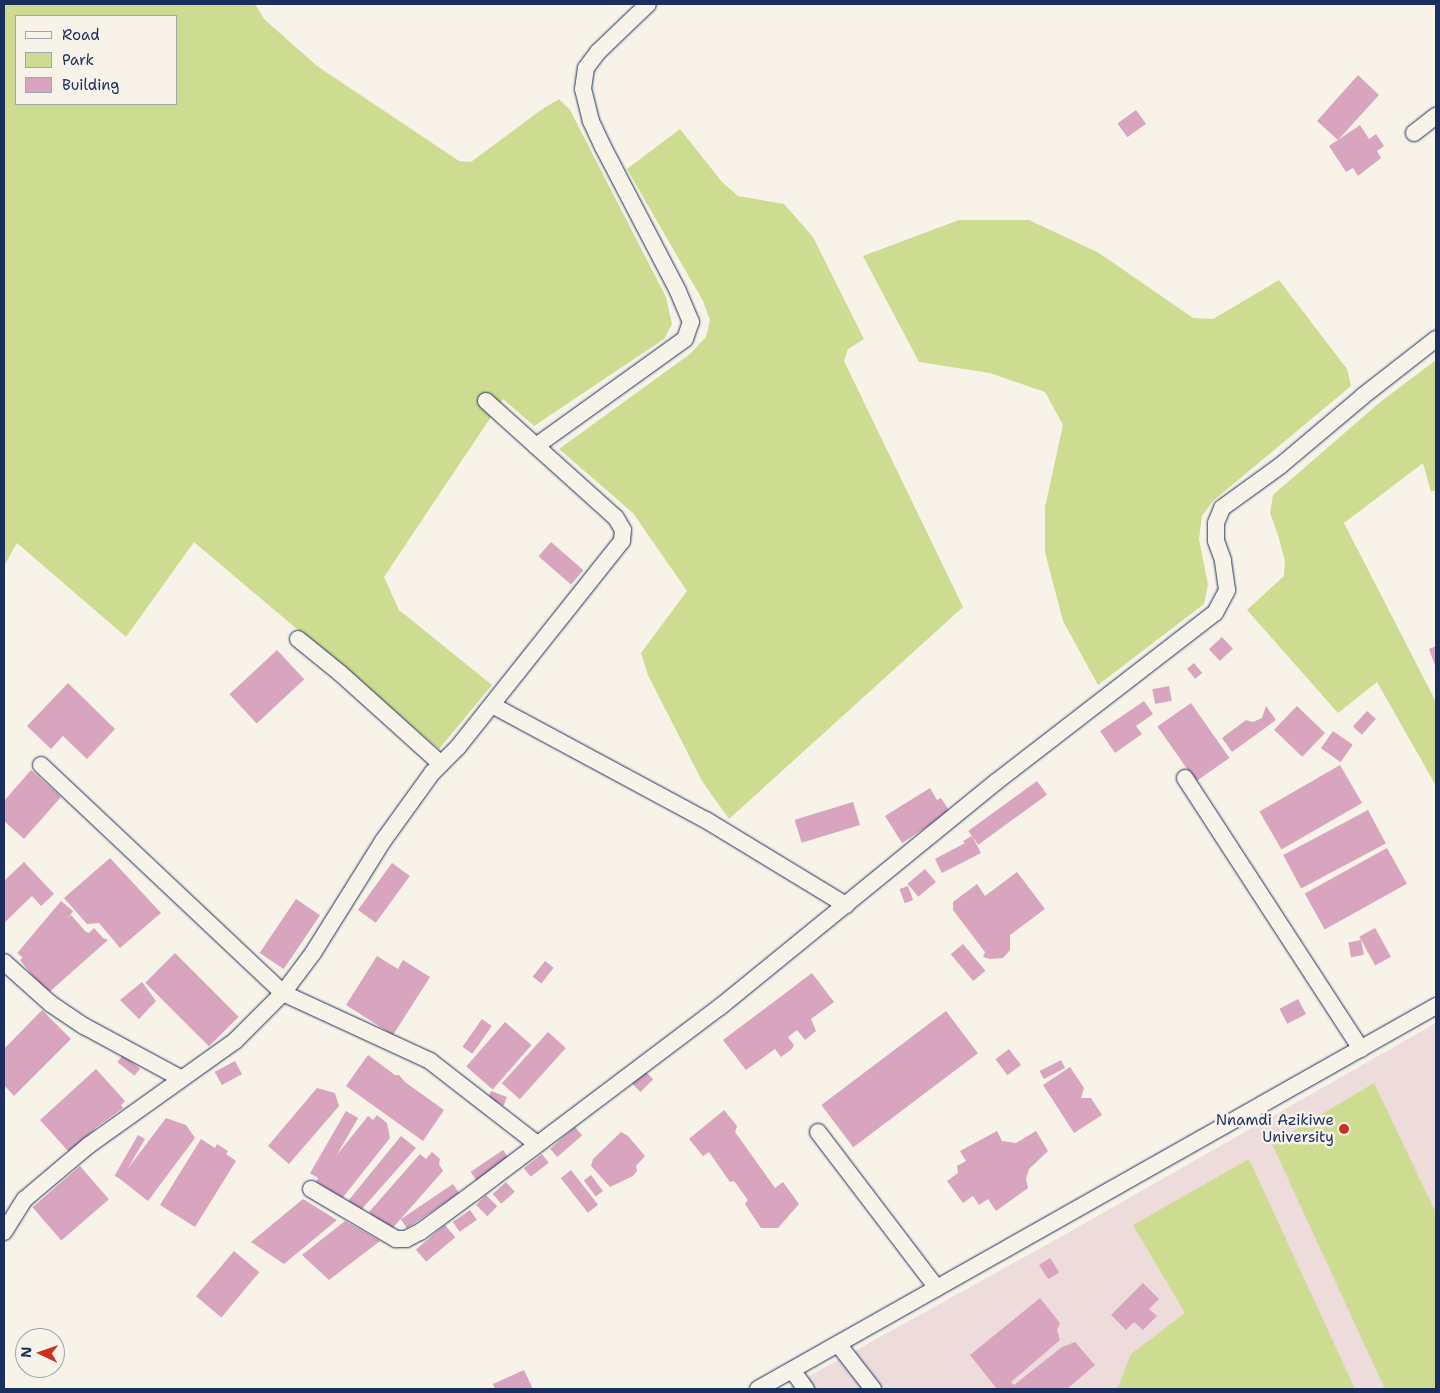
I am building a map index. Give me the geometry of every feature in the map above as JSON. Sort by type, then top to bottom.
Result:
[{"type":"street","points":[[536,446],[685,338],[691,322],[678,291],[602,147],[591,121],[583,89],[586,68],[598,52],[648,4]]},
{"type":"street","points":[[1414,133],[1436,116]]},
{"type":"street","points":[[311,1189],[396,1239],[406,1239],[420,1232],[720,1007],[996,782],[1215,613],[1227,590],[1223,560],[1216,541],[1216,523],[1222,508],[1280,466],[1363,396],[1436,339]]},
{"type":"street","points":[[4,1232],[25,1199],[32,1193],[89,1145],[180,1078],[235,1041],[284,993],[313,953],[383,841],[432,772],[458,747],[622,541],[623,530],[616,518],[486,401]]},
{"type":"street","points":[[298,639],[441,764]]},
{"type":"street","points":[[492,705],[706,820],[846,905]]},
{"type":"street","points":[[41,765],[284,993],[430,1061],[537,1144]]},
{"type":"street","points":[[1185,778],[1361,1049]]},
{"type":"street","points":[[4,962],[51,1004],[84,1026],[180,1078]]},
{"type":"street","points":[[758,1389],[1436,1006]]},
{"type":"street","points":[[818,1132],[937,1288]]},
{"type":"street","points":[[838,1344],[873,1389]]},
{"type":"street","points":[[792,1370],[806,1389]]},
{"type":"shaded area","name":"Nnamdi Azikiwe University","points":[[1436,1023],[1436,1389],[786,1389],[1066,1234]]},
{"type":"green space","points":[[4,4],[255,4],[264,19],[317,66],[459,161],[471,162],[541,110],[559,99],[570,110],[666,297],[672,324],[664,339],[534,426],[503,399],[384,577],[399,610],[492,685],[439,749],[194,542],[126,637],[17,543],[4,566]]},
{"type":"green space","points":[[680,129],[722,182],[738,196],[784,204],[813,237],[864,339],[848,349],[844,361],[963,607],[729,819],[702,781],[648,675],[641,653],[687,591],[633,513],[559,449],[690,354],[706,337],[710,320],[703,301],[627,169]]},
{"type":"green space","points":[[959,220],[1029,220],[1099,253],[1193,318],[1213,319],[1279,280],[1347,369],[1351,386],[1213,501],[1202,516],[1199,539],[1208,585],[1204,604],[1098,685],[1063,621],[1045,552],[1045,507],[1063,425],[1045,392],[990,373],[919,362],[863,256]]},
{"type":"green space","points":[[1436,360],[1436,490],[1431,492],[1423,463],[1344,523],[1436,702],[1435,784],[1377,682],[1338,713],[1247,610],[1284,576],[1285,561],[1270,513],[1273,495],[1379,403]]},
{"type":"green space","points":[[1374,1083],[1436,1213],[1436,1389],[1385,1389],[1272,1144]]},
{"type":"green space","points":[[1249,1159],[1355,1389],[1117,1389],[1131,1354],[1185,1313],[1133,1225]]},
{"type":"building","points":[[1358,75],[1379,95],[1338,140],[1317,121]]},
{"type":"building","points":[[1136,110],[1146,124],[1127,137],[1117,124]]},
{"type":"building","points":[[1360,125],[1369,139],[1376,134],[1384,146],[1377,151],[1381,158],[1358,176],[1353,168],[1346,172],[1329,146]]},
{"type":"building","points":[[551,542],[583,570],[571,585],[539,556]]},
{"type":"building","points":[[1222,637],[1233,649],[1220,661],[1209,649]]},
{"type":"building","points":[[1436,646],[1436,668],[1429,649]]},
{"type":"building","points":[[277,650],[304,679],[257,724],[229,694]]},
{"type":"building","points":[[1194,663],[1202,673],[1195,679],[1187,669]]},
{"type":"building","points":[[68,683],[115,729],[87,759],[63,736],[51,749],[27,726]]},
{"type":"building","points":[[1169,686],[1172,701],[1155,704],[1152,689]]},
{"type":"building","points":[[1144,701],[1153,714],[1136,726],[1142,734],[1115,753],[1100,731]]},
{"type":"building","points":[[1191,703],[1229,758],[1196,781],[1157,727]]},
{"type":"building","points":[[1266,706],[1276,720],[1232,752],[1222,738],[1246,720],[1253,722],[1262,718]]},
{"type":"building","points":[[1297,706],[1325,733],[1302,757],[1274,730]]},
{"type":"building","points":[[1367,711],[1376,719],[1362,735],[1353,727]]},
{"type":"building","points":[[1333,731],[1353,745],[1341,762],[1321,748]]},
{"type":"building","points":[[1340,765],[1362,803],[1281,850],[1259,812]]},
{"type":"building","points":[[31,770],[61,797],[24,839],[4,821],[4,801]]},
{"type":"building","points":[[1037,781],[1047,795],[978,845],[968,831]]},
{"type":"building","points":[[930,788],[937,800],[941,798],[950,812],[902,843],[885,816]]},
{"type":"building","points":[[853,802],[860,825],[802,843],[795,820]]},
{"type":"building","points":[[1368,810],[1386,844],[1301,889],[1283,855]]},
{"type":"building","points":[[972,836],[981,853],[942,873],[935,859],[965,843],[963,841]]},
{"type":"building","points":[[1387,848],[1407,884],[1325,929],[1305,894]]},
{"type":"building","points":[[110,858],[161,913],[120,948],[99,923],[87,924],[64,898]]},
{"type":"building","points":[[24,862],[54,894],[41,906],[32,896],[4,923],[4,881]]},
{"type":"building","points":[[392,863],[410,876],[376,923],[358,910]]},
{"type":"building","points":[[925,869],[936,882],[918,897],[907,884]]},
{"type":"building","points":[[1017,872],[1045,909],[1010,935],[1010,950],[1003,958],[990,959],[983,957],[985,952],[953,910],[953,902],[977,884],[985,896]]},
{"type":"building","points":[[908,886],[913,900],[905,903],[900,889]]},
{"type":"building","points":[[296,899],[320,915],[284,969],[260,953]]},
{"type":"building","points":[[61,901],[73,911],[30,963],[17,953]]},
{"type":"building","points":[[71,915],[86,932],[89,933],[94,928],[103,938],[108,940],[47,994],[20,960]]},
{"type":"building","points":[[1375,928],[1391,957],[1375,966],[1359,937]]},
{"type":"building","points":[[1361,940],[1364,955],[1351,957],[1348,942]]},
{"type":"building","points":[[963,944],[985,971],[973,981],[951,954]]},
{"type":"building","points":[[175,953],[239,1017],[209,1046],[145,983]]},
{"type":"building","points":[[377,956],[398,969],[403,960],[430,977],[393,1035],[346,1005]]},
{"type":"building","points":[[545,961],[554,968],[541,984],[533,977]]},
{"type":"building","points":[[812,973],[834,1002],[811,1019],[816,1031],[805,1040],[797,1030],[788,1037],[794,1045],[792,1049],[781,1057],[775,1049],[746,1070],[723,1040]]},
{"type":"building","points":[[142,982],[156,1001],[139,1019],[120,1000]]},
{"type":"building","points":[[1298,999],[1306,1014],[1287,1024],[1279,1009]]},
{"type":"building","points":[[42,1010],[71,1039],[14,1096],[4,1085],[4,1049]]},
{"type":"building","points":[[946,1011],[978,1053],[853,1147],[821,1105]]},
{"type":"building","points":[[482,1019],[492,1026],[472,1054],[462,1047]]},
{"type":"building","points":[[505,1022],[531,1045],[493,1089],[466,1067]]},
{"type":"building","points":[[548,1032],[566,1048],[520,1099],[502,1083]]},
{"type":"building","points":[[1009,1049],[1021,1065],[1007,1075],[995,1059]]},
{"type":"building","points":[[123,1055],[140,1069],[134,1076],[117,1062]]},
{"type":"building","points":[[368,1055],[395,1075],[399,1075],[405,1082],[444,1110],[423,1141],[346,1086]]},
{"type":"building","points":[[1061,1060],[1065,1068],[1044,1079],[1040,1071]]},
{"type":"building","points":[[235,1061],[242,1074],[222,1085],[215,1072]]},
{"type":"building","points":[[1070,1067],[1084,1088],[1081,1098],[1091,1098],[1102,1115],[1074,1133],[1043,1085]]},
{"type":"building","points":[[96,1069],[125,1101],[121,1105],[123,1108],[98,1126],[69,1152],[40,1120]]},
{"type":"building","points":[[644,1070],[653,1079],[640,1092],[631,1083]]},
{"type":"building","points":[[317,1088],[335,1093],[339,1106],[289,1164],[268,1146]]},
{"type":"building","points":[[491,1091],[507,1097],[504,1105],[488,1099]]},
{"type":"building","points":[[724,1110],[737,1126],[735,1132],[775,1188],[783,1182],[799,1204],[778,1228],[761,1228],[745,1204],[748,1200],[734,1181],[730,1182],[709,1152],[703,1156],[689,1139]]},
{"type":"building","points":[[346,1111],[358,1118],[322,1180],[310,1173]]},
{"type":"building","points":[[377,1115],[387,1123],[390,1138],[340,1201],[316,1181],[368,1116],[373,1120]]},
{"type":"building","points":[[166,1118],[186,1125],[195,1138],[148,1201],[120,1179]]},
{"type":"building","points":[[575,1127],[582,1135],[557,1157],[550,1149]]},
{"type":"building","points":[[997,1131],[1002,1141],[1016,1143],[1036,1131],[1048,1151],[1029,1169],[1026,1179],[1028,1188],[996,1211],[988,1199],[979,1205],[973,1196],[963,1203],[947,1181],[958,1173],[957,1166],[966,1161],[960,1151]]},
{"type":"building","points":[[621,1132],[628,1136],[645,1156],[636,1166],[637,1171],[633,1176],[610,1187],[591,1166],[593,1159]]},
{"type":"building","points":[[138,1135],[145,1139],[121,1180],[114,1176]]},
{"type":"building","points":[[401,1136],[416,1148],[361,1210],[348,1201]]},
{"type":"building","points":[[201,1139],[215,1148],[217,1144],[228,1151],[226,1154],[236,1161],[195,1227],[160,1205]]},
{"type":"building","points":[[503,1150],[509,1159],[477,1181],[471,1172]]},
{"type":"building","points":[[432,1152],[440,1159],[439,1164],[443,1171],[390,1231],[369,1212],[420,1154],[426,1159]]},
{"type":"building","points":[[542,1154],[549,1163],[531,1177],[524,1168]]},
{"type":"building","points":[[80,1166],[109,1199],[61,1241],[32,1207]]},
{"type":"building","points":[[571,1170],[598,1205],[588,1213],[561,1178]]},
{"type":"building","points":[[591,1175],[603,1191],[596,1196],[584,1180]]},
{"type":"building","points":[[506,1182],[515,1192],[501,1204],[493,1194]]},
{"type":"building","points":[[453,1184],[459,1193],[407,1228],[401,1219]]},
{"type":"building","points":[[486,1195],[497,1206],[487,1216],[476,1205]]},
{"type":"building","points":[[303,1199],[337,1220],[284,1264],[251,1242]]},
{"type":"building","points":[[470,1210],[477,1220],[460,1232],[453,1222]]},
{"type":"building","points":[[345,1221],[380,1241],[329,1280],[302,1255]]},
{"type":"building","points":[[445,1225],[455,1237],[426,1262],[416,1249]]},
{"type":"building","points":[[234,1251],[259,1272],[221,1317],[196,1296]]},
{"type":"building","points":[[1050,1258],[1059,1272],[1048,1279],[1039,1265]]},
{"type":"building","points":[[1143,1283],[1159,1299],[1149,1309],[1157,1316],[1143,1330],[1134,1322],[1126,1330],[1111,1315]]},
{"type":"building","points":[[1040,1298],[1060,1323],[1057,1330],[1060,1340],[1011,1382],[1014,1385],[1062,1347],[1075,1342],[1095,1365],[1067,1389],[997,1389],[970,1355]]},
{"type":"building","points":[[524,1370],[533,1389],[495,1389],[493,1384]]},
{"type":"place","name":"Nnamdi Azikiwe University","points":[[1344,1129]]}]
